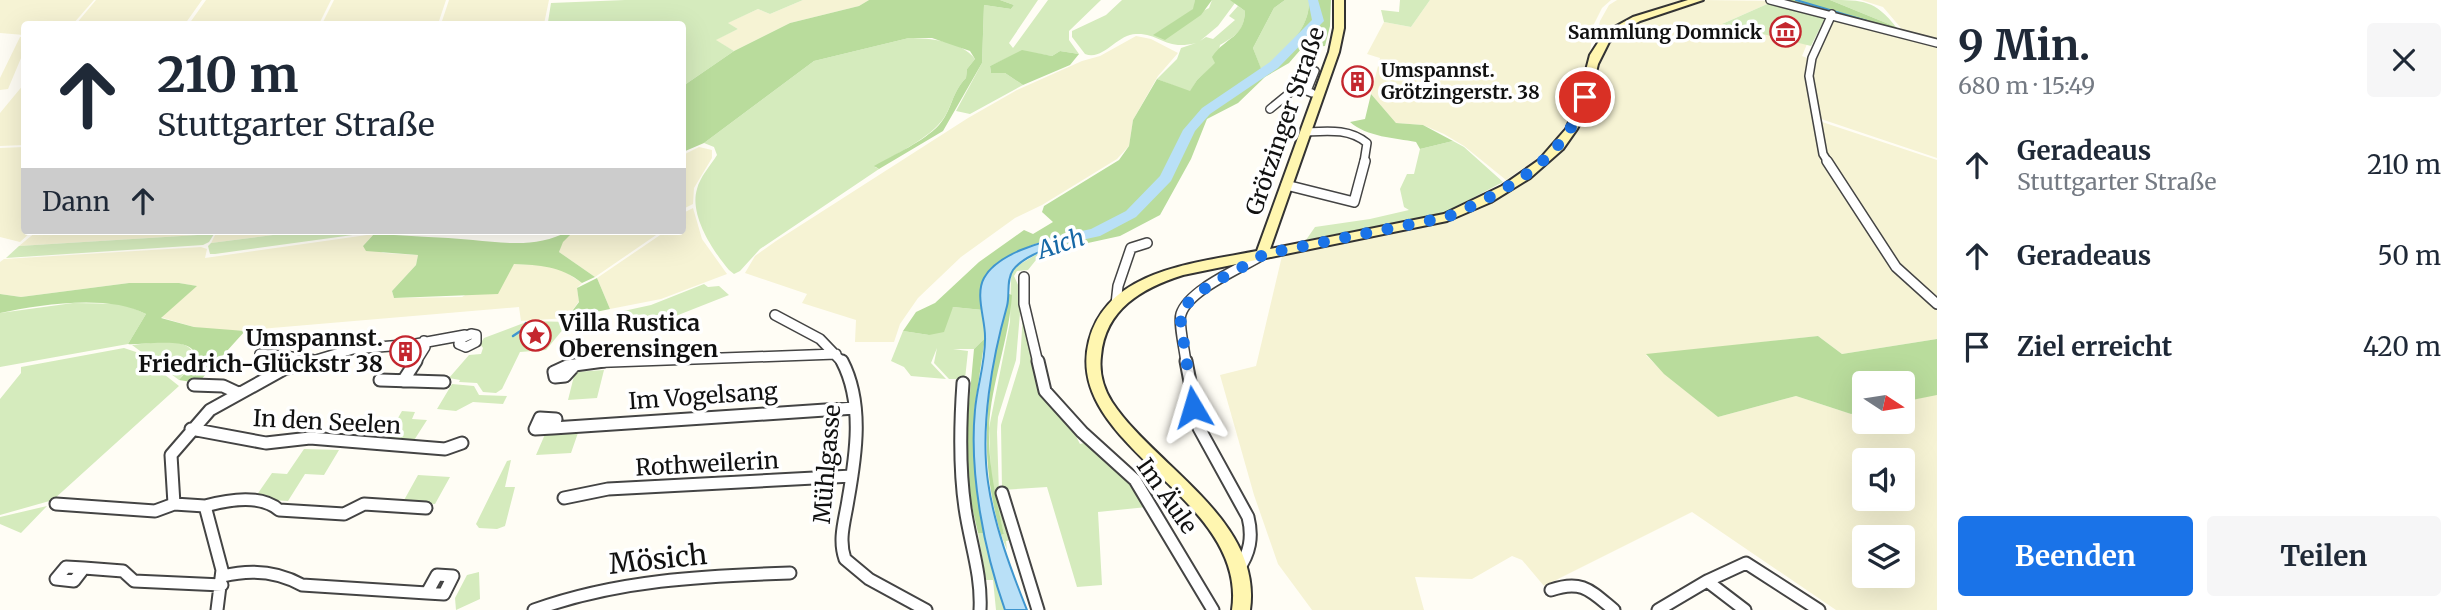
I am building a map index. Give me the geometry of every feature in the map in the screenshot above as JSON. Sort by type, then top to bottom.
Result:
[{"type":"main road","name":"Grötzinger Straße","points":[[1264,254],[1263,248],[1305,132],[1313,93],[1338,38],[1339,0]]},
{"type":"main road","points":[[1241,610],[1242,589],[1228,544],[1215,524],[1106,406],[1098,389],[1093,370],[1093,350],[1099,329],[1116,304],[1127,295],[1163,276],[1447,217],[1521,177],[1555,151],[1574,125],[1585,97],[1597,50],[1605,40],[1622,26],[1641,17],[1698,0]]},
{"type":"street","points":[[1770,0],[1832,14],[1937,44]]},
{"type":"street","points":[[1832,14],[1812,58],[1808,76],[1823,154],[1896,267],[1937,304]]},
{"type":"street","points":[[1270,109],[1292,91],[1313,93],[1315,71]]},
{"type":"street","points":[[1286,186],[1354,202],[1367,153],[1367,143],[1361,137],[1337,131],[1305,132]]},
{"type":"street","points":[[1116,304],[1118,286],[1131,248],[1147,243]]},
{"type":"street","points":[[1238,570],[1245,561],[1251,529],[1244,509],[1199,429],[1193,407],[1180,316],[1184,304],[1195,295],[1243,269],[1264,254]]},
{"type":"street","name":"Im Äule","points":[[1024,277],[1024,304],[1041,380],[1051,399],[1090,440],[1135,480],[1213,610]]},
{"type":"street","name":"Im Äule","points":[[1033,313],[1035,346]]},
{"type":"street","name":"Mühlgasse","points":[[775,315],[806,331],[837,354],[849,374],[855,408],[852,476],[842,542],[845,559],[856,570],[926,610]]},
{"type":"street","points":[[174,504],[170,455],[210,410],[238,393],[299,363],[353,349],[465,335]]},
{"type":"street","points":[[403,381],[425,347],[424,341]]},
{"type":"street","points":[[260,354],[292,357],[299,363]]},
{"type":"street","points":[[575,365],[724,356],[837,354]]},
{"type":"street","points":[[380,380],[444,382]]},
{"type":"street","points":[[963,383],[961,475],[979,574],[980,610]]},
{"type":"street","points":[[194,385],[222,385],[233,388],[238,393]]},
{"type":"street","name":"Im Vogelsang","points":[[554,429],[733,414],[855,408]]},
{"type":"street","name":"In den Seelen","points":[[191,429],[238,439],[295,443],[310,438],[445,449],[461,443]]},
{"type":"street","name":"Rothweilerin","points":[[564,498],[607,489],[852,476]]},
{"type":"street","points":[[1002,493],[1038,610]]},
{"type":"street","points":[[56,504],[155,511],[174,504],[205,506],[228,500],[271,503],[279,510],[344,514],[365,505],[426,508]]},
{"type":"street","points":[[205,506],[222,581],[217,610]]},
{"type":"street","points":[[1658,610],[1707,581],[1746,563],[1819,610]]},
{"type":"street","points":[[84,568],[123,571],[134,581],[222,581],[245,571],[287,575],[302,584],[427,593]]},
{"type":"street","name":"Mösich","points":[[534,610],[577,595],[653,581],[790,573]]},
{"type":"street","points":[[1707,581],[1745,610]]},
{"type":"street","points":[[1551,590],[1569,582],[1577,583],[1614,610]]},
{"type":"shaded area","points":[[0,0],[94,0],[76,21],[21,21],[21,35],[0,33]]},
{"type":"shaded area","points":[[96,0],[202,0],[187,21],[78,21]]},
{"type":"shaded area","points":[[206,0],[331,0],[320,21],[191,21]]},
{"type":"shaded area","points":[[334,0],[446,0],[439,21],[324,21]]},
{"type":"shaded area","points":[[449,0],[549,0],[545,21],[442,21]]},
{"type":"shaded area","points":[[803,0],[869,0],[859,6],[790,23],[734,51],[715,40],[738,29],[727,23],[758,9],[770,14]]},
{"type":"shaded area","points":[[1430,0],[1611,0],[1602,8],[1594,24],[1589,59],[1573,111],[1558,137],[1541,156],[1506,180],[1464,146],[1444,134],[1423,125],[1396,123],[1371,94],[1380,58],[1367,54],[1384,22],[1411,27]]},
{"type":"shaded area","points":[[1617,0],[1687,0],[1642,13],[1618,24],[1595,43],[1600,21],[1609,5]]},
{"type":"shaded area","points":[[1702,0],[1774,1],[1724,23],[1807,44],[1802,56],[1810,59],[1805,73],[1820,154],[1895,268],[1937,305],[1937,339],[1842,354],[1818,336],[1646,355],[1718,417],[1796,396],[1852,414],[1852,434],[1915,434],[1915,399],[1937,394],[1937,610],[1836,610],[1692,512],[1544,586],[1522,560],[1512,556],[1472,579],[1415,577],[1424,610],[1312,610],[1278,564],[1254,495],[1220,375],[1256,366],[1282,256],[1452,219],[1527,177],[1556,156],[1573,132],[1597,56],[1605,43],[1622,28],[1641,18]]},
{"type":"shaded area","points":[[1861,0],[1937,0],[1937,43],[1906,34],[1883,7]]},
{"type":"shaded area","points":[[1834,15],[1937,44],[1937,158],[1821,119],[1811,74]]},
{"type":"shaded area","points":[[1136,36],[1151,39],[1178,53],[1158,76],[1133,120],[1129,146],[1117,159],[1042,205],[1015,218],[961,257],[918,298],[900,324],[894,342],[855,342],[856,320],[802,303],[807,294],[745,273],[755,256],[776,241],[968,118],[1017,90],[1082,61],[1100,56]]},
{"type":"shaded area","points":[[21,37],[21,58],[8,89],[0,90],[0,78]]},
{"type":"shaded area","points":[[21,88],[21,145],[0,146],[0,113]]},
{"type":"shaded area","points":[[1822,122],[1937,160],[1937,302],[1896,265],[1827,157]]},
{"type":"shaded area","points":[[21,147],[21,235],[28,235],[20,242],[0,237],[0,148]]},
{"type":"shaded area","points":[[699,147],[712,150],[712,158],[694,188],[693,204],[686,208],[686,154]]},
{"type":"shaded area","points":[[693,208],[702,239],[727,274],[661,299],[610,309],[597,278],[660,235],[686,235],[686,212]]},
{"type":"shaded area","points":[[32,235],[198,235],[19,246]]},
{"type":"shaded area","points":[[215,235],[272,235],[211,243]]},
{"type":"shaded area","points":[[373,235],[363,246],[384,253],[418,255],[416,265],[392,291],[394,298],[462,297],[514,264],[546,265],[564,271],[582,283],[577,288],[579,301],[567,318],[521,321],[519,307],[225,332],[160,317],[196,286],[179,283],[129,283],[21,297],[0,294],[0,262],[4,259],[201,247],[207,249],[205,258]]},
{"type":"shaded area","points":[[570,235],[656,235],[595,277],[559,252],[562,242]]},
{"type":"green space","points":[[625,0],[803,0],[770,14],[758,9],[728,23],[738,29],[716,40],[734,51],[686,84],[686,21],[548,21],[551,3]]},
{"type":"green space","points":[[869,0],[1000,0],[1014,5],[1011,9],[984,5],[982,63],[943,131],[879,169],[874,166],[917,142],[939,125],[966,78],[967,69],[975,59],[970,51],[932,38],[909,38],[814,61],[704,143],[686,151],[686,84],[734,51],[790,23],[859,6]]},
{"type":"green space","points":[[1000,0],[1038,0],[1009,43],[1013,48],[1048,0],[1101,0],[1069,31],[1069,40],[1079,54],[1060,51],[1052,56],[1022,51],[990,66],[991,73],[1005,73],[1023,85],[970,114],[956,111],[982,63],[984,5],[1011,9],[1014,5]]},
{"type":"green space","points":[[1122,0],[1195,0],[1194,9],[1154,35],[1209,8],[1212,0],[1232,0],[1235,3],[1218,26],[1200,41],[1206,37],[1213,39],[1235,20],[1229,16],[1238,6],[1245,11],[1238,32],[1220,45],[1216,63],[1197,80],[1190,92],[1157,79],[1177,59],[1181,48],[1196,43],[1177,45],[1136,34],[1129,35],[1104,51],[1092,55],[1085,54],[1072,37],[1072,31],[1106,15]]},
{"type":"green space","points":[[1195,0],[1212,0],[1201,15],[1165,40],[1153,35],[1193,9]]},
{"type":"green space","points":[[1230,0],[1285,0],[1274,8],[1253,48],[1262,71],[1300,31],[1308,11],[1309,0],[1331,0],[1330,26],[1325,46],[1302,48],[1289,63],[1265,77],[1238,103],[1207,119],[1191,159],[1160,215],[1120,236],[1042,253],[1069,240],[1046,240],[1019,251],[986,278],[980,290],[983,310],[953,307],[944,332],[929,335],[903,331],[916,312],[935,303],[979,262],[1024,230],[1033,234],[1053,222],[1042,212],[1044,206],[1119,160],[1129,146],[1133,120],[1157,79],[1190,91],[1197,80],[1215,63],[1212,57],[1217,50],[1241,27],[1245,11]]},
{"type":"green space","points":[[1285,0],[1309,0],[1305,22],[1294,40],[1262,72],[1253,48],[1274,8]]},
{"type":"green space","points":[[1400,0],[1430,0],[1411,27],[1384,22],[1381,10],[1399,12]]},
{"type":"green space","points":[[1769,0],[1830,0],[1896,27],[1903,34]]},
{"type":"green space","points":[[1830,0],[1868,3],[1881,11],[1896,27]]},
{"type":"green space","points":[[1774,1],[1827,14],[1811,46],[1722,24]]},
{"type":"green space","points":[[909,38],[954,44],[975,59],[967,69],[966,78],[943,119],[926,136],[875,167],[879,169],[760,249],[734,274],[710,243],[696,210],[698,185],[717,155],[714,147],[704,143],[814,61]]},
{"type":"green space","points":[[1022,50],[1052,56],[1060,51],[1079,54],[1070,65],[1023,85],[1005,73],[991,73],[990,66]]},
{"type":"green space","points":[[1371,94],[1396,123],[1423,125],[1453,141],[1420,149],[1416,142],[1382,136],[1357,127],[1350,122],[1365,119]]},
{"type":"green space","points":[[1453,141],[1464,147],[1503,182],[1444,213],[1306,240],[1315,227],[1409,210],[1404,207],[1400,189],[1407,174],[1414,174],[1420,149]]},
{"type":"green space","points":[[213,235],[203,245],[6,258],[19,246]]},
{"type":"green space","points":[[272,235],[353,235],[215,254],[210,254],[208,246],[211,243]]},
{"type":"green space","points":[[373,235],[522,243],[570,235],[559,252],[595,277],[582,283],[558,270],[514,264],[498,294],[394,298],[392,291],[416,265],[418,255],[366,251],[363,246]]},
{"type":"green space","points":[[1044,250],[1028,270],[1017,271],[1014,276],[1021,301],[1016,360],[998,417],[997,432],[999,494],[1011,540],[1006,541],[1007,550],[1001,535],[1004,534],[991,479],[989,428],[1010,322],[1011,274],[1015,267]]},
{"type":"green space","points":[[597,278],[610,309],[567,318],[579,302],[577,288]]},
{"type":"green space","points":[[129,283],[179,283],[197,286],[161,318],[194,327],[245,331],[198,383],[179,380],[193,363],[195,354],[190,348],[170,343],[128,344],[146,314],[131,308],[114,304],[74,303],[0,313],[0,294],[21,297]]},
{"type":"green space","points":[[704,284],[708,287],[719,286],[729,295],[630,334],[619,312],[651,305]]},
{"type":"green space","points":[[1009,294],[1012,295],[1010,312],[989,428],[991,468],[1004,534],[1001,535],[990,483],[987,436],[990,388],[998,336]]},
{"type":"green space","points":[[73,303],[124,304],[146,314],[128,344],[0,367],[0,313]]},
{"type":"green space","points":[[953,307],[983,310],[985,338],[974,349],[953,349],[968,351],[965,379],[949,379],[934,363],[937,348],[931,363],[946,379],[911,376],[904,367],[891,361],[903,331],[929,335]]},
{"type":"green space","points":[[1023,312],[1034,371],[1047,401],[1073,431],[1080,444],[1088,442],[1130,478],[1147,507],[1098,512],[1102,585],[1077,587],[1047,487],[1002,490],[1001,425],[1020,363]]},
{"type":"green space","points":[[529,321],[569,322],[546,350],[520,352],[502,389],[496,393],[483,392],[477,383],[459,382],[460,380],[449,378],[469,355],[481,354],[483,348],[480,344],[484,338]]},
{"type":"green space","points":[[1818,336],[1842,354],[1937,339],[1937,395],[1915,399],[1915,371],[1852,371],[1852,414],[1796,396],[1718,417],[1664,374],[1646,354]]},
{"type":"green space","points":[[985,338],[974,412],[979,500],[985,533],[978,533],[971,502],[965,447],[974,349]]},
{"type":"green space","points":[[169,341],[188,347],[194,355],[190,366],[179,380],[132,345]]},
{"type":"green space","points":[[124,348],[136,352],[179,386],[53,500],[0,515],[0,399],[21,373],[21,367]]},
{"type":"green space","points":[[604,370],[597,398],[568,400],[575,372]]},
{"type":"green space","points":[[452,384],[474,386],[479,395],[507,396],[503,404],[473,402],[456,411],[437,409]]},
{"type":"green space","points":[[402,411],[415,412],[412,419],[427,420],[411,445],[383,444]]},
{"type":"green space","points":[[579,430],[571,453],[536,455],[546,432]]},
{"type":"green space","points":[[304,449],[339,450],[324,475],[305,474],[288,501],[254,499],[272,473],[287,474]]},
{"type":"green space","points":[[511,460],[505,487],[515,487],[505,526],[497,529],[479,528],[476,524],[507,461]]},
{"type":"green space","points":[[418,475],[450,477],[435,504],[403,502]]},
{"type":"green space","points":[[47,506],[21,533],[0,524],[0,517]]},
{"type":"green space","points":[[978,533],[985,533],[1005,610],[996,610],[993,580],[986,580]]},
{"type":"green space","points":[[479,572],[480,599],[456,610],[455,598],[467,575]]},
{"type":"water","points":[[1068,238],[1070,240],[1031,256],[1013,270],[992,370],[985,439],[988,482],[999,531],[1027,610],[1005,610],[985,537],[974,460],[975,410],[985,345],[981,284],[990,269],[1010,255],[1034,245]]},
{"type":"waterway","name":"Aich","points":[[1049,242],[1095,233],[1131,214],[1166,178],[1189,130],[1206,111],[1274,65],[1318,21],[1313,0]]},
{"type":"waterway","points":[[1796,0],[1867,21]]},
{"type":"waterway","points":[[513,336],[522,330],[526,323]]},
{"type":"place","name":"Sammlung Domnick","points":[[1785,32]]},
{"type":"place","name":"Umspannst. Grötzingerstr. 38","points":[[1358,81]]},
{"type":"place","name":"Villa Rustica Oberensingen","points":[[536,336]]},
{"type":"place","name":"Umspannst. Friedrich-Glückstr 38","points":[[406,351]]},
{"type":"route","points":[[1193,407],[1180,316],[1184,304],[1195,295],[1243,269],[1264,254],[1447,217],[1460,212],[1509,185],[1555,151],[1574,125],[1585,97]]}]
